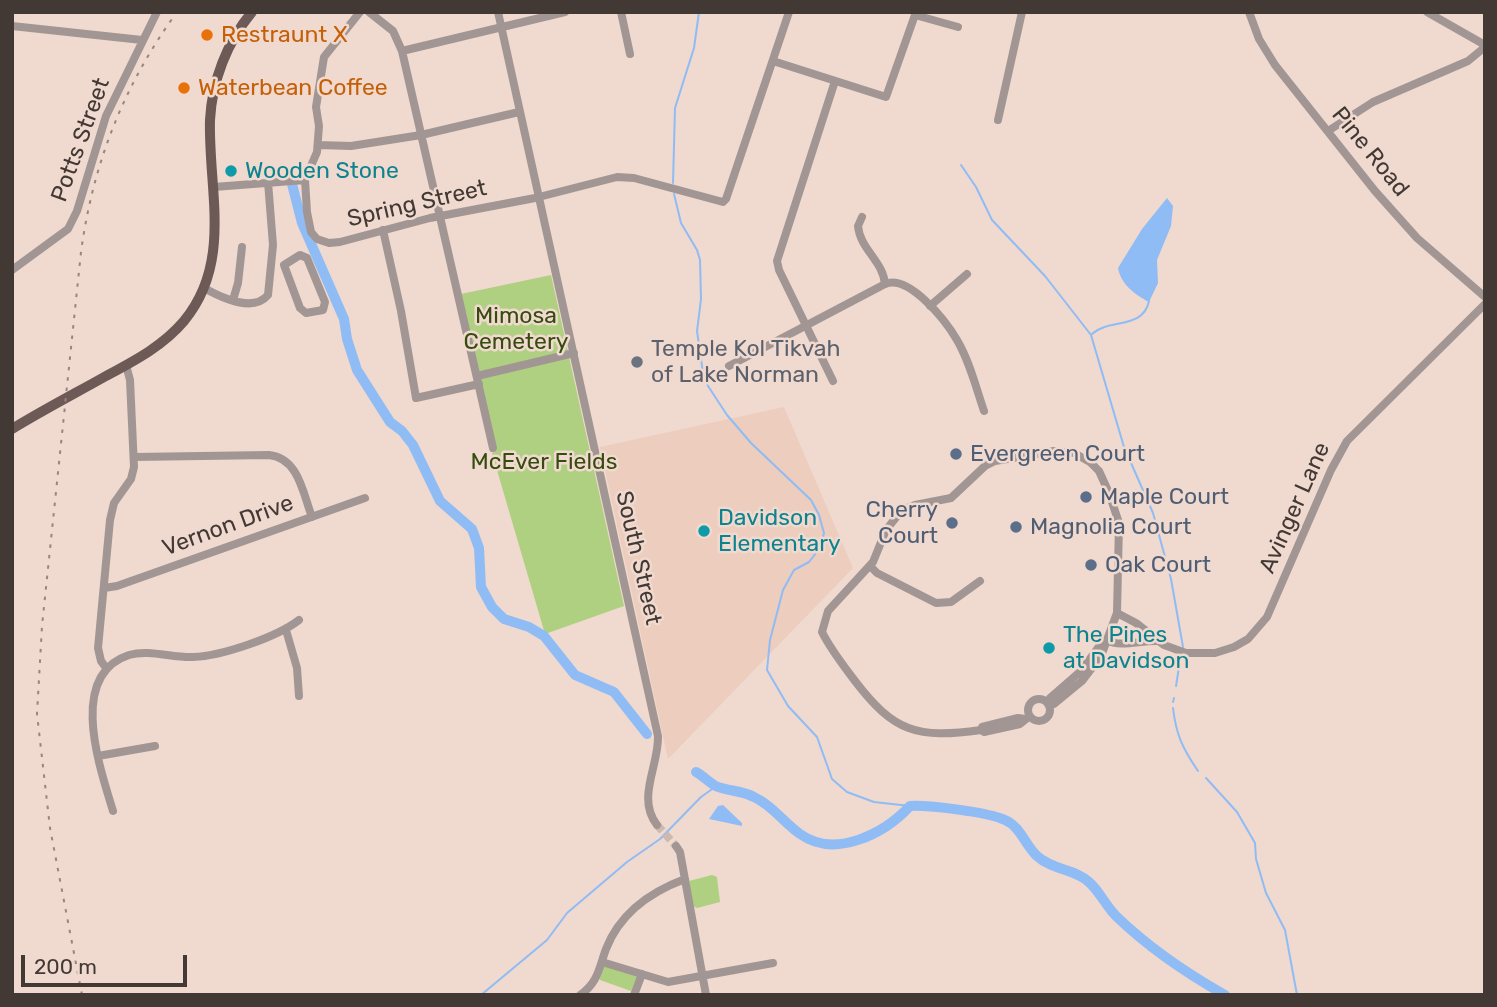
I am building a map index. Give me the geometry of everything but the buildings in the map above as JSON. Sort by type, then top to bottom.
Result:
[{"type":"main road","points":[[12,429],[155,348],[173,333],[188,315],[204,288],[215,243],[211,118],[216,85],[231,44],[248,13]]},
{"type":"street","name":"Potts Street","points":[[12,270],[16,261],[50,244],[68,229],[77,211],[100,131],[157,12]]},
{"type":"street","name":"Spring Street","points":[[360,12],[324,57],[316,101],[319,125],[317,152],[305,180],[311,232],[317,239],[329,243],[625,176],[723,202],[773,61]]},
{"type":"street","points":[[369,12],[393,31],[402,51],[493,448]]},
{"type":"street","name":"South Street","points":[[498,12],[658,736],[648,801],[650,813],[657,825]]},
{"type":"street","points":[[402,51],[565,12]]},
{"type":"street","points":[[621,12],[630,54]]},
{"type":"street","points":[[789,12],[773,61],[886,97],[915,13],[958,27]]},
{"type":"street","points":[[998,120],[1023,12]]},
{"type":"street","name":"Pine Road","points":[[1249,12],[1267,53],[1380,197],[1417,237],[1485,297]]},
{"type":"street","points":[[1328,131],[1374,102],[1468,61],[1485,46],[1427,12]]},
{"type":"street","points":[[12,26],[142,40]]},
{"type":"street","points":[[833,381],[777,261],[835,81]]},
{"type":"street","points":[[318,145],[351,146],[421,135],[519,112]]},
{"type":"street","points":[[214,187],[305,180]]},
{"type":"street","points":[[204,288],[233,300],[250,303],[264,300],[268,295],[273,246],[268,182]]},
{"type":"street","points":[[862,217],[858,226],[860,239],[882,271],[885,284]]},
{"type":"street","points":[[383,230],[416,398],[573,353]]},
{"type":"street","points":[[233,300],[239,283],[242,247]]},
{"type":"street","points":[[272,264],[284,265],[300,255],[307,258],[325,302],[323,310],[306,313],[300,308],[284,265]]},
{"type":"street","points":[[930,306],[967,274]]},
{"type":"street","points":[[729,366],[885,284],[902,283],[930,306],[957,340],[985,411]]},
{"type":"street","name":"Avinger Lane","points":[[1116,613],[1132,620],[1158,641],[1181,652],[1213,653],[1239,645],[1258,629],[1271,608],[1331,470],[1347,441],[1485,304]]},
{"type":"street","points":[[107,669],[98,656],[98,648],[112,507],[133,476],[130,380],[126,365]]},
{"type":"street","points":[[1039,452],[1068,452],[1083,457],[1099,471],[1117,517],[1119,552],[1116,613],[1105,641],[1081,671],[1050,698],[1049,714],[1044,719],[1018,718],[982,727],[981,730],[929,732],[901,726],[871,701],[830,649],[822,632],[828,611],[870,566],[890,523],[902,510],[951,498],[985,466],[995,461],[1039,452]]},
{"type":"street","points":[[134,457],[281,457],[293,468],[312,517]]},
{"type":"street","name":"Vernon Drive","points":[[104,588],[117,586],[365,498]]},
{"type":"street","points":[[870,566],[877,573],[936,603],[951,602],[980,581]]},
{"type":"street","points":[[113,810],[93,728],[93,705],[99,680],[107,669],[129,655],[204,656],[286,630],[299,620]]},
{"type":"street","points":[[286,630],[297,668],[299,696]]},
{"type":"street","name":"Avinger Lane","points":[[1105,641],[1120,644],[1158,641]]},
{"type":"street","points":[[1027,717],[1032,701],[1042,699],[1049,704]]},
{"type":"street","points":[[98,756],[155,747]]},
{"type":"street","points":[[676,846],[680,852],[706,995]]},
{"type":"street","points":[[580,995],[591,987],[603,962],[606,948],[622,920],[639,902],[660,888],[685,879]]},
{"type":"street","points":[[603,962],[668,982],[774,963]]},
{"type":"street","points":[[634,995],[642,974]]},
{"type":"shaded area","points":[[784,407],[853,568],[668,759],[600,447]]},
{"type":"green space","name":"McEver Fields","points":[[551,275],[624,606],[545,634],[492,453],[497,450],[461,294]]},
{"type":"green space","points":[[712,875],[717,877],[720,902],[697,908],[693,906],[689,881]]},
{"type":"green space","points":[[604,964],[634,973],[637,977],[631,991],[600,980]]},
{"type":"water","points":[[1167,198],[1173,206],[1171,226],[1157,260],[1158,283],[1149,302],[1134,293],[1118,268],[1142,229]]},
{"type":"water","points":[[723,805],[742,826],[709,819],[718,806]]},
{"type":"waterway","points":[[673,183],[675,108],[694,48],[699,12]]},
{"type":"waterway","points":[[961,165],[976,187],[992,220],[1045,276],[1091,335],[1124,447],[1153,513],[1171,579],[1183,647]]},
{"type":"waterway","points":[[292,184],[302,223],[344,319],[357,370],[390,422],[402,431],[413,445],[440,501],[472,529],[479,548],[481,587],[492,607],[504,619],[529,627],[544,636],[575,675],[614,692],[647,734]]},
{"type":"waterway","points":[[674,194],[681,223],[700,260],[701,299],[697,331],[703,373],[708,386],[727,415],[751,443],[811,500],[824,533],[820,548],[809,562],[794,570],[783,590],[770,640],[767,670],[788,706],[817,737],[832,779],[847,792],[874,802],[910,806]]},
{"type":"waterway","points":[[1092,334],[1099,329],[1140,316],[1149,301]]},
{"type":"waterway","points":[[1176,686],[1180,661]]},
{"type":"waterway","points":[[1173,702],[1174,698]]},
{"type":"waterway","points":[[1173,708],[1181,741],[1198,771]]},
{"type":"waterway","points":[[696,772],[715,786],[745,793],[760,800],[800,834],[828,844],[843,844],[873,834],[910,806],[986,814],[1005,820],[1015,827],[1043,861],[1083,878],[1093,886],[1116,916],[1154,949],[1225,995]]},
{"type":"waterway","points":[[1206,778],[1237,812],[1255,843],[1256,859],[1266,893],[1285,930],[1297,995]]},
{"type":"waterway","points":[[481,995],[547,940],[567,913],[627,862],[660,839],[701,797],[715,787]]},
{"type":"tunnel","points":[[657,825],[676,846]]},
{"type":"railway","points":[[82,995],[50,828],[37,714],[42,626],[86,219],[103,156],[126,97],[177,12]]},
{"type":"place","name":"Restraunt X","points":[[207,35]]},
{"type":"place","name":"Waterbean Coffee","points":[[184,88]]},
{"type":"place","name":"Wooden Stone","points":[[231,171]]},
{"type":"place","name":"Temple Kol Tikvah of Lake Norman","points":[[637,362]]},
{"type":"place","name":"Evergreen Court","points":[[956,454]]},
{"type":"place","name":"Maple Court","points":[[1086,497]]},
{"type":"place","name":"Cherry Court","points":[[952,523]]},
{"type":"place","name":"Magnolia Court","points":[[1016,527]]},
{"type":"place","name":"Davidson Elementary","points":[[704,531]]},
{"type":"place","name":"Oak Court","points":[[1091,565]]},
{"type":"place","name":"The Pines at Davidson","points":[[1049,648]]},
{"type":"park label","name":"Mimosa Cemetery","points":[[516,329]]}]
